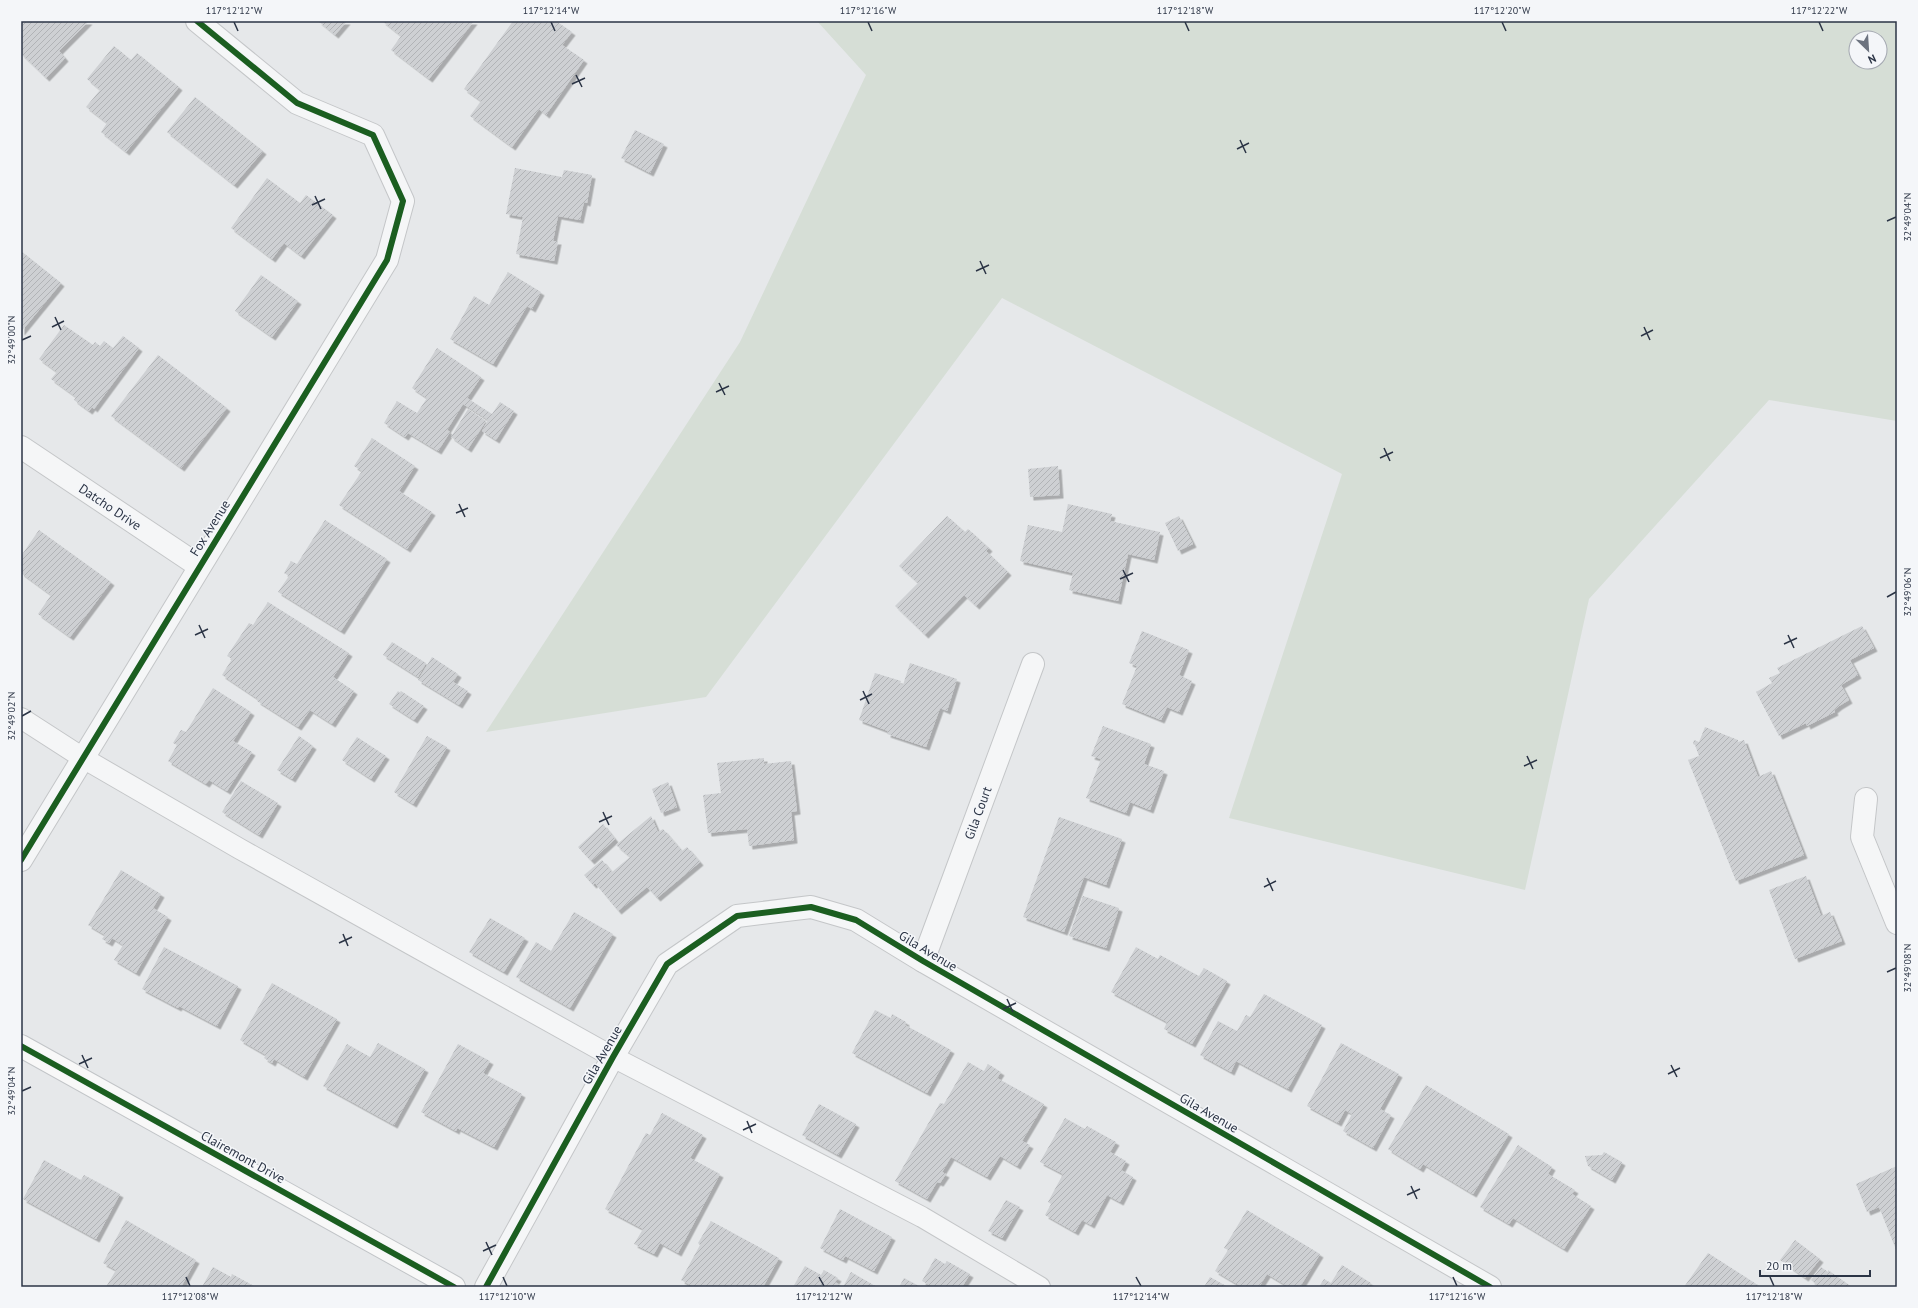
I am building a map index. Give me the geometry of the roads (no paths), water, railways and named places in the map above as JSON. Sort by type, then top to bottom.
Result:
[{"type":"main road","name":"Clairemont Drive","points":[[21,1046],[454,1287]]},
{"type":"street","name":"Fox Avenue","points":[[21,860],[387,260],[404,201],[373,135],[297,103],[197,21]]},
{"type":"street","name":"Datcho Drive","points":[[21,447],[199,566]]},
{"type":"street","name":"Gila Court","points":[[923,961],[1033,664]]},
{"type":"street","points":[[1866,799],[1862,837],[1897,923]]},
{"type":"street","name":"Gila Avenue","points":[[486,1287],[613,1057],[668,964],[737,916],[811,907],[856,920],[923,961],[1490,1287]]},
{"type":"lane","points":[[21,718],[82,758],[240,849],[613,1057],[922,1217],[1040,1287]]}]
